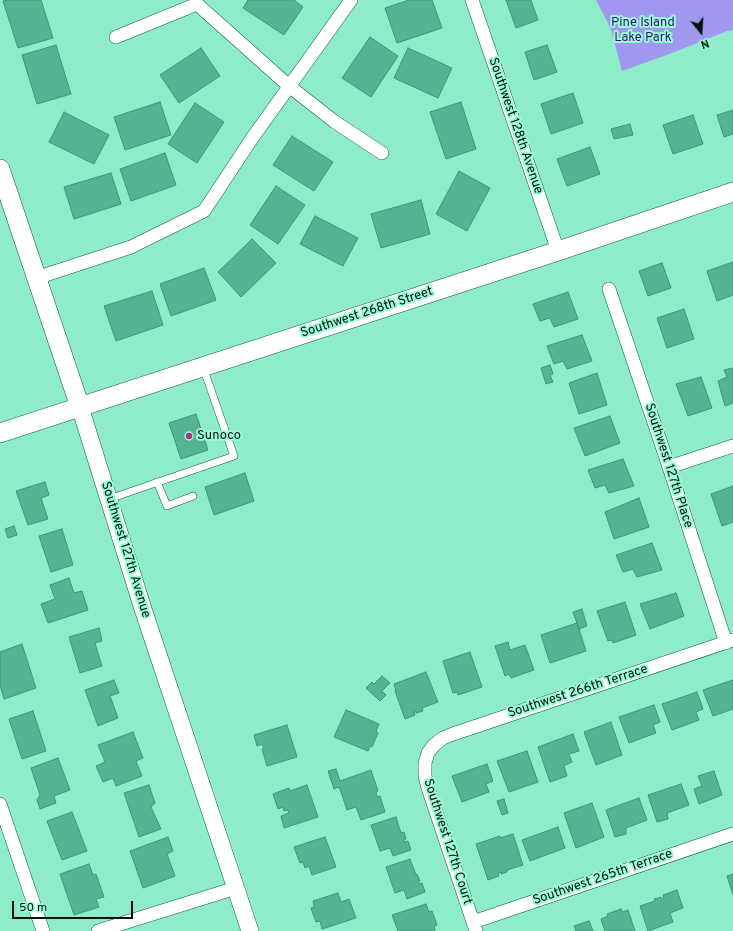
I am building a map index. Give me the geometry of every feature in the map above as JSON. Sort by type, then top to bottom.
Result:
[{"type":"main road","name":"Southwest 127th Avenue","points":[[0,169],[80,407]]},
{"type":"main road","name":"Southwest 268th Street","points":[[0,433],[558,251],[733,192]]},
{"type":"street","points":[[36,278],[131,247],[204,211],[253,137],[351,0]]},
{"type":"street","name":"Southwest 128th Avenue","points":[[472,0],[558,251]]},
{"type":"street","points":[[116,37],[197,4],[289,86],[335,122],[382,153]]},
{"type":"street","name":"Southwest 127th Place","points":[[609,289],[729,642]]},
{"type":"street","name":"Southwest 127th Avenue","points":[[80,407],[143,609],[250,931]]},
{"type":"street","points":[[669,467],[733,446]]},
{"type":"street","name":"Southwest 266th Terrace","points":[[428,753],[434,745],[443,738],[453,734],[729,642]]},
{"type":"street","name":"Southwest 127th Court","points":[[428,753],[425,763],[425,776],[428,788],[475,926]]},
{"type":"street","points":[[0,804],[43,931]]},
{"type":"street","name":"Southwest 265th Terrace","points":[[475,926],[733,834]]},
{"type":"street","points":[[98,931],[236,888]]},
{"type":"lane","points":[[109,499],[234,456],[203,367]]},
{"type":"lane","points":[[157,482],[167,506],[193,496]]},
{"type":"green space","name":"Pine Island Lake Park","points":[[596,0],[733,0],[733,30],[622,71],[611,29]]},
{"type":"building","points":[[41,0],[53,38],[18,48],[3,1]]},
{"type":"building","points":[[248,0],[294,0],[303,7],[284,35],[243,8]]},
{"type":"building","points":[[409,0],[432,0],[442,28],[397,43],[385,8]]},
{"type":"building","points":[[506,0],[531,0],[538,20],[516,28]]},
{"type":"building","points":[[370,37],[398,56],[371,97],[342,78]]},
{"type":"building","points":[[56,45],[71,94],[37,104],[22,55]]},
{"type":"building","points":[[547,45],[557,72],[534,80],[525,52]]},
{"type":"building","points":[[201,48],[220,76],[179,103],[160,75]]},
{"type":"building","points":[[408,48],[452,68],[438,98],[394,78]]},
{"type":"building","points":[[573,93],[583,123],[551,134],[541,104]]},
{"type":"building","points":[[160,102],[171,135],[125,150],[114,117]]},
{"type":"building","points":[[461,102],[476,149],[446,159],[430,112]]},
{"type":"building","points":[[195,103],[224,122],[197,163],[168,144]]},
{"type":"building","points":[[733,110],[733,134],[724,137],[717,115]]},
{"type":"building","points":[[64,112],[109,135],[94,164],[49,142]]},
{"type":"building","points":[[693,115],[703,144],[673,154],[663,125]]},
{"type":"building","points":[[630,124],[633,135],[614,139],[611,129]]},
{"type":"building","points":[[292,136],[333,162],[314,191],[273,165]]},
{"type":"building","points":[[590,147],[600,174],[567,186],[557,159]]},
{"type":"building","points":[[165,153],[176,185],[131,201],[120,169]]},
{"type":"building","points":[[459,171],[490,188],[467,231],[436,214]]},
{"type":"building","points":[[111,173],[121,204],[74,219],[64,187]]},
{"type":"building","points":[[276,186],[305,205],[278,244],[250,225]]},
{"type":"building","points":[[421,200],[430,234],[381,248],[371,214]]},
{"type":"building","points":[[315,216],[358,238],[343,266],[300,244]]},
{"type":"building","points":[[252,239],[276,263],[241,297],[218,272]]},
{"type":"building","points":[[733,262],[733,295],[717,301],[707,271]]},
{"type":"building","points":[[662,263],[671,288],[648,296],[639,271]]},
{"type":"building","points":[[204,268],[216,300],[171,316],[160,284]]},
{"type":"building","points":[[152,291],[163,325],[116,341],[104,306]]},
{"type":"building","points":[[568,292],[578,319],[554,327],[550,318],[540,321],[533,304]]},
{"type":"building","points":[[684,309],[694,339],[667,348],[657,318]]},
{"type":"building","points":[[582,335],[592,361],[567,369],[563,361],[554,364],[547,346]]},
{"type":"building","points":[[550,365],[553,374],[550,375],[553,382],[546,384],[541,368]]},
{"type":"building","points":[[733,368],[733,403],[725,406],[718,381],[727,377],[724,370]]},
{"type":"building","points":[[597,373],[607,405],[579,414],[569,383]]},
{"type":"building","points":[[701,377],[712,408],[688,416],[676,384]]},
{"type":"building","name":"Sunoco","points":[[196,414],[208,450],[181,459],[169,423]]},
{"type":"building","points":[[610,416],[620,443],[585,456],[574,428]]},
{"type":"building","points":[[623,459],[634,486],[609,493],[605,485],[595,488],[588,470]]},
{"type":"building","points":[[245,473],[254,501],[214,515],[205,487]]},
{"type":"building","points":[[45,482],[49,495],[41,498],[48,519],[28,525],[16,491]]},
{"type":"building","points":[[733,486],[733,522],[722,526],[711,494]]},
{"type":"building","points":[[639,498],[649,527],[614,539],[605,512]]},
{"type":"building","points":[[14,526],[17,535],[8,538],[5,529]]},
{"type":"building","points":[[62,529],[73,565],[51,572],[39,536]]},
{"type":"building","points":[[652,543],[662,570],[637,577],[633,569],[623,572],[616,555]]},
{"type":"building","points":[[69,578],[74,593],[82,591],[88,610],[48,623],[41,604],[55,599],[50,585]]},
{"type":"building","points":[[676,593],[684,616],[650,629],[640,604]]},
{"type":"building","points":[[625,602],[636,635],[613,643],[612,640],[608,641],[597,611]]},
{"type":"building","points":[[582,609],[587,626],[579,629],[573,612]]},
{"type":"building","points":[[577,623],[586,651],[550,663],[541,635]]},
{"type":"building","points":[[99,628],[102,641],[95,643],[102,666],[80,673],[69,637]]},
{"type":"building","points":[[508,642],[510,650],[525,645],[534,670],[511,678],[509,674],[505,676],[495,646]]},
{"type":"building","points":[[22,644],[36,688],[4,699],[0,685],[0,652]]},
{"type":"building","points":[[470,652],[482,687],[458,695],[457,692],[453,693],[443,661]]},
{"type":"building","points":[[426,672],[438,702],[422,708],[423,711],[416,713],[416,711],[414,711],[415,715],[405,719],[394,684]]},
{"type":"building","points":[[382,676],[390,683],[382,691],[386,695],[380,701],[366,688],[372,682],[374,684]]},
{"type":"building","points":[[114,680],[119,693],[110,696],[118,718],[98,726],[85,690]]},
{"type":"building","points":[[733,680],[733,709],[713,716],[703,690]]},
{"type":"building","points":[[697,692],[703,709],[696,712],[699,720],[672,730],[662,704]]},
{"type":"building","points":[[654,705],[660,722],[653,725],[656,733],[629,743],[619,717]]},
{"type":"building","points":[[346,710],[379,724],[376,731],[378,733],[372,747],[370,746],[368,751],[334,737]]},
{"type":"building","points":[[33,711],[46,751],[22,759],[9,719]]},
{"type":"building","points":[[611,722],[622,755],[596,765],[584,732]]},
{"type":"building","points":[[287,725],[297,757],[267,766],[262,749],[264,748],[262,744],[257,746],[254,735]]},
{"type":"building","points":[[133,732],[143,758],[136,761],[142,776],[116,786],[113,778],[103,782],[96,766],[105,762],[98,745]]},
{"type":"building","points":[[573,734],[579,751],[569,754],[572,762],[564,766],[567,776],[550,782],[538,747]]},
{"type":"building","points":[[527,751],[538,782],[509,792],[497,761]]},
{"type":"building","points":[[58,758],[70,790],[54,796],[56,803],[40,809],[37,800],[40,795],[31,768]]},
{"type":"building","points":[[487,764],[493,781],[486,784],[489,792],[462,802],[452,776]]},
{"type":"building","points":[[336,769],[340,781],[371,770],[378,791],[376,792],[377,797],[380,796],[385,812],[361,820],[356,807],[347,810],[340,789],[338,787],[334,789],[328,771]]},
{"type":"building","points":[[714,771],[722,795],[699,804],[694,789],[702,786],[698,776]]},
{"type":"building","points":[[681,784],[689,805],[667,813],[668,819],[657,822],[648,795]]},
{"type":"building","points":[[149,785],[155,803],[151,807],[161,829],[139,837],[124,793]]},
{"type":"building","points":[[307,785],[318,817],[284,828],[281,816],[289,813],[288,810],[284,811],[283,807],[278,809],[273,794],[289,788],[290,791]]},
{"type":"building","points":[[639,798],[647,820],[626,828],[626,834],[615,837],[606,810]]},
{"type":"building","points":[[504,799],[508,813],[502,815],[497,801]]},
{"type":"building","points":[[592,803],[604,837],[576,848],[564,813]]},
{"type":"building","points":[[72,812],[87,851],[62,860],[47,821]]},
{"type":"building","points":[[396,817],[401,833],[404,832],[406,839],[404,839],[404,842],[408,841],[411,850],[393,856],[390,848],[380,851],[371,825]]},
{"type":"building","points":[[558,827],[565,848],[530,861],[522,840]]},
{"type":"building","points":[[513,834],[523,865],[507,870],[507,872],[501,874],[501,872],[498,873],[499,876],[488,880],[476,844],[500,836],[500,838]]},
{"type":"building","points":[[168,837],[173,851],[167,854],[175,876],[143,888],[130,851]]},
{"type":"building","points":[[325,837],[336,867],[312,875],[309,866],[305,868],[303,862],[300,863],[294,847]]},
{"type":"building","points":[[410,859],[420,881],[418,882],[419,884],[422,883],[425,892],[407,899],[404,890],[395,893],[386,867]]},
{"type":"building","points":[[89,864],[93,875],[96,874],[104,897],[96,899],[99,907],[74,915],[60,874]]},
{"type":"building","points":[[733,874],[733,895],[727,876]]},
{"type":"building","points":[[677,890],[683,908],[670,913],[673,922],[648,931],[640,906],[655,901],[654,899],[661,897],[662,899],[664,898],[663,895]]},
{"type":"building","points":[[338,893],[341,902],[349,899],[356,918],[322,929],[320,921],[316,922],[311,908],[314,907],[313,901]]},
{"type":"building","points":[[426,904],[429,912],[432,911],[437,925],[434,926],[435,931],[398,931],[392,915]]},
{"type":"building","points":[[621,909],[623,912],[628,910],[635,931],[605,931],[601,919],[608,916],[607,914]]},
{"type":"building","points":[[589,921],[593,931],[576,931],[574,926]]},
{"type":"place","name":"Sunoco","points":[[189,436]]}]
